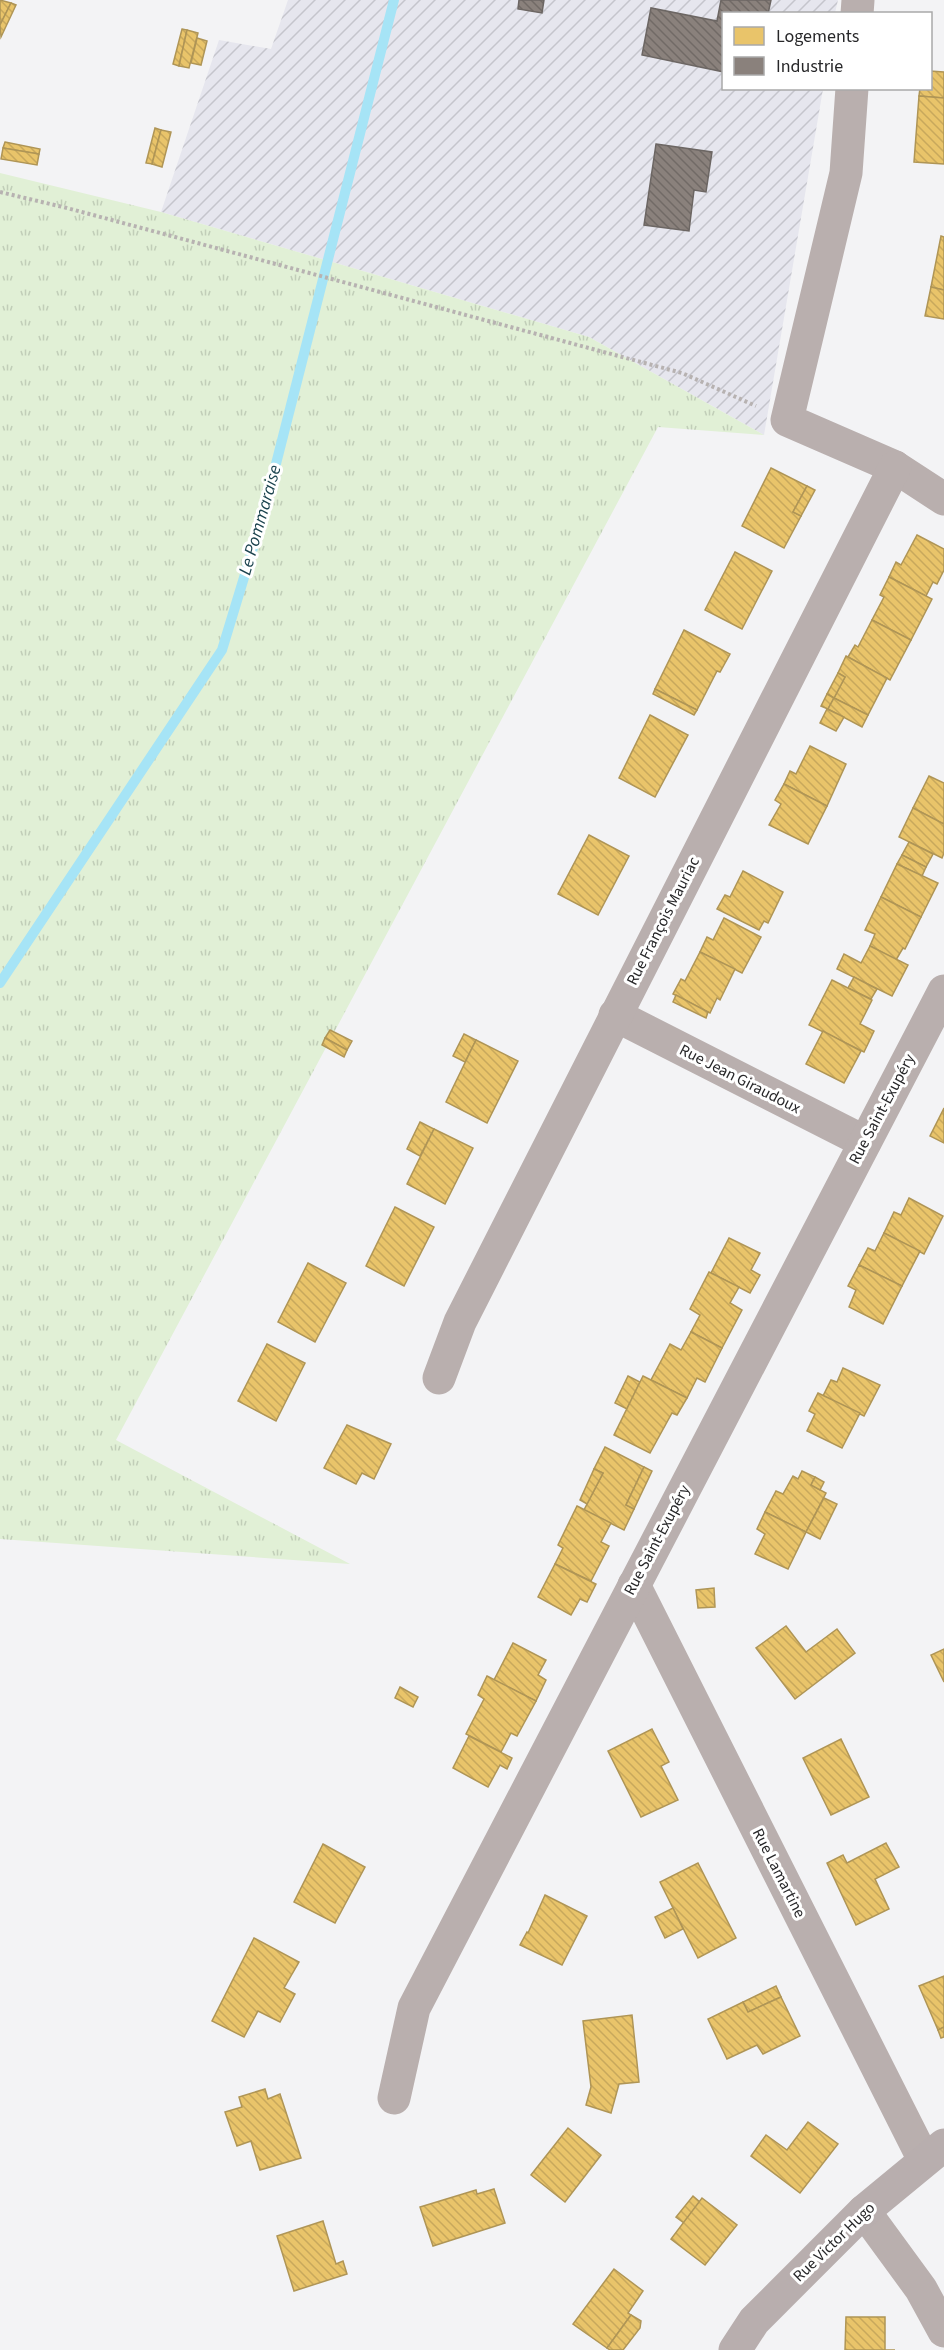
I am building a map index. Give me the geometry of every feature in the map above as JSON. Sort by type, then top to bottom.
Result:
[{"type":"street","points":[[852,90],[846,173],[787,420],[895,467],[944,499]]},
{"type":"street","name":"Rue François Mauriac","points":[[439,1378],[460,1322],[895,467]]},
{"type":"street","name":"Rue Saint-Exupéry","points":[[394,2098],[414,2008],[944,991]]},
{"type":"street","name":"Rue Jean Giraudoux","points":[[615,1015],[865,1142]]},
{"type":"street","name":"Rue Lamartine","points":[[634,1585],[934,2153]]},
{"type":"street","name":"Rue Victor Hugo","points":[[735,2350],[754,2321],[864,2211],[934,2153]]},
{"type":"street","points":[[864,2211],[921,2289],[944,2331]]},
{"type":"path","points":[[0,192],[682,373],[787,420]]},
{"type":"shaded area","points":[[288,0],[838,0],[835,12],[722,12],[722,90],[823,90],[764,435],[589,337],[161,212],[219,40],[271,49]]},
{"type":"green space","points":[[0,173],[161,212],[589,337],[764,435],[658,427],[116,1440],[350,1564],[0,1539]]},
{"type":"building: Logements","points":[[0,0],[11,3],[0,25]]},
{"type":"building: Logements","points":[[11,3],[16,5],[1,37],[0,25]]},
{"type":"building: Logements","points":[[182,29],[187,30],[179,66],[173,64]]},
{"type":"building: Logements","points":[[187,30],[198,33],[189,68],[179,66]]},
{"type":"building: Logements","points":[[197,38],[207,41],[201,65],[191,63]]},
{"type":"building: Logements","points":[[932,71],[944,72],[944,98],[919,96],[920,90],[932,90]]},
{"type":"building: Logements","points":[[919,96],[944,98],[944,164],[914,162]]},
{"type":"building: Logements","points":[[155,128],[161,130],[152,164],[146,163]]},
{"type":"building: Logements","points":[[161,130],[171,132],[162,167],[152,164]]},
{"type":"building: Logements","points":[[5,142],[40,149],[39,154],[3,148]]},
{"type":"building: Logements","points":[[3,148],[39,154],[37,165],[1,159]]},
{"type":"building: Logements","points":[[941,236],[944,237],[944,290],[931,287]]},
{"type":"building: Logements","points":[[931,287],[944,290],[944,319],[925,316]]},
{"type":"building: Logements","points":[[771,468],[807,486],[793,512],[801,516],[784,548],[742,526]]},
{"type":"building: Logements","points":[[807,486],[815,490],[801,516],[793,512]]},
{"type":"building: Logements","points":[[917,535],[944,549],[944,570],[937,584],[933,582],[926,596],[889,577],[896,562],[901,565]]},
{"type":"building: Logements","points":[[735,552],[772,571],[742,629],[705,610]]},
{"type":"building: Logements","points":[[889,577],[932,599],[911,640],[872,620],[884,597],[880,595]]},
{"type":"building: Logements","points":[[872,620],[911,640],[890,680],[848,657],[855,645],[858,647]]},
{"type":"building: Logements","points":[[684,630],[730,654],[720,672],[717,671],[697,710],[655,689]]},
{"type":"building: Logements","points":[[846,656],[887,678],[868,715],[834,698],[845,677],[838,673]]},
{"type":"building: Logements","points":[[838,673],[845,677],[834,698],[827,694]]},
{"type":"building: Logements","points":[[655,689],[697,710],[694,715],[653,694]]},
{"type":"building: Logements","points":[[827,694],[834,698],[828,709],[821,706]]},
{"type":"building: Logements","points":[[834,698],[868,715],[862,727],[828,709]]},
{"type":"building: Logements","points":[[827,709],[844,717],[836,731],[820,723]]},
{"type":"building: Logements","points":[[650,715],[688,735],[655,797],[619,778]]},
{"type":"building: Logements","points":[[810,746],[846,764],[827,806],[784,784],[790,771],[796,774]]},
{"type":"building: Logements","points":[[929,776],[944,783],[944,824],[913,808]]},
{"type":"building: Logements","points":[[784,784],[827,806],[808,844],[769,825],[781,804],[775,800]]},
{"type":"building: Logements","points":[[913,808],[944,824],[942,858],[899,837]]},
{"type":"building: Logements","points":[[589,835],[629,856],[598,915],[558,894]]},
{"type":"building: Logements","points":[[909,842],[933,854],[926,867],[902,855]]},
{"type":"building: Logements","points":[[902,855],[926,867],[922,876],[897,864]]},
{"type":"building: Logements","points":[[897,864],[938,883],[921,917],[881,897]]},
{"type":"building: Logements","points":[[743,871],[783,892],[768,923],[764,921],[759,930],[717,909],[725,895],[730,897]]},
{"type":"building: Logements","points":[[881,897],[921,917],[905,949],[903,948],[896,960],[870,946],[875,934],[865,930]]},
{"type":"building: Logements","points":[[724,918],[761,937],[742,973],[700,952],[707,937],[713,940]]},
{"type":"building: Logements","points":[[870,946],[908,965],[892,996],[837,969],[844,954],[861,963]]},
{"type":"building: Logements","points":[[700,952],[735,969],[720,1000],[717,998],[710,1013],[673,994],[681,979],[685,981]]},
{"type":"building: Logements","points":[[854,977],[877,989],[871,999],[848,988]]},
{"type":"building: Logements","points":[[832,980],[872,1000],[860,1024],[874,1031],[864,1052],[809,1025]]},
{"type":"building: Logements","points":[[676,995],[708,1012],[706,1018],[673,1002]]},
{"type":"building: Logements","points":[[330,1030],[352,1041],[347,1050],[325,1038]]},
{"type":"building: Logements","points":[[823,1031],[861,1051],[844,1083],[806,1064]]},
{"type":"building: Logements","points":[[464,1034],[476,1040],[465,1062],[453,1056]]},
{"type":"building: Logements","points":[[325,1038],[347,1050],[344,1057],[322,1045]]},
{"type":"building: Logements","points":[[476,1040],[518,1061],[487,1123],[446,1102]]},
{"type":"building: Logements","points":[[944,1108],[944,1143],[930,1136]]},
{"type":"building: Logements","points":[[420,1122],[434,1129],[420,1156],[407,1149]]},
{"type":"building: Logements","points":[[434,1129],[473,1148],[445,1204],[407,1184]]},
{"type":"building: Logements","points":[[909,1198],[943,1216],[924,1254],[884,1233],[894,1212],[901,1215]]},
{"type":"building: Logements","points":[[395,1207],[434,1227],[404,1286],[366,1266]]},
{"type":"building: Logements","points":[[884,1233],[920,1251],[902,1286],[859,1265],[868,1248],[875,1251]]},
{"type":"building: Logements","points":[[729,1238],[760,1253],[751,1270],[760,1275],[750,1293],[711,1273]]},
{"type":"building: Logements","points":[[308,1263],[346,1283],[315,1342],[278,1322]]},
{"type":"building: Logements","points":[[859,1265],[902,1286],[883,1324],[849,1307],[856,1290],[848,1286]]},
{"type":"building: Logements","points":[[709,1272],[739,1287],[730,1303],[742,1310],[722,1348],[691,1332],[700,1315],[690,1309]]},
{"type":"building: Logements","points":[[691,1332],[722,1348],[705,1382],[697,1378],[687,1398],[651,1380],[670,1344],[681,1350]]},
{"type":"building: Logements","points":[[267,1344],[305,1363],[276,1421],[238,1401]]},
{"type":"building: Logements","points":[[843,1368],[880,1385],[864,1416],[823,1396],[831,1380],[837,1382]]},
{"type":"building: Logements","points":[[628,1376],[640,1382],[627,1409],[615,1403]]},
{"type":"building: Logements","points":[[643,1376],[687,1398],[677,1415],[672,1413],[650,1453],[614,1435]]},
{"type":"building: Logements","points":[[818,1393],[860,1413],[842,1448],[807,1431],[815,1414],[809,1411]]},
{"type":"building: Logements","points":[[347,1425],[391,1444],[374,1479],[362,1473],[356,1484],[324,1468]]},
{"type":"building: Logements","points":[[605,1447],[644,1467],[626,1505],[634,1509],[624,1530],[584,1510],[603,1473],[594,1469]]},
{"type":"building: Logements","points":[[644,1467],[652,1471],[634,1509],[626,1505]]},
{"type":"building: Logements","points":[[594,1469],[603,1473],[587,1504],[580,1500]]},
{"type":"building: Logements","points":[[802,1471],[815,1477],[811,1485],[826,1493],[806,1532],[765,1512],[776,1491],[783,1494],[793,1476],[798,1479]]},
{"type":"building: Logements","points":[[815,1477],[824,1482],[820,1490],[811,1485]]},
{"type":"building: Logements","points":[[824,1498],[837,1504],[820,1539],[806,1532]]},
{"type":"building: Logements","points":[[577,1506],[611,1523],[601,1542],[609,1546],[591,1581],[555,1564],[563,1548],[558,1545]]},
{"type":"building: Logements","points":[[765,1512],[806,1532],[788,1569],[755,1554],[765,1534],[757,1529]]},
{"type":"building: Logements","points":[[555,1564],[596,1584],[587,1602],[580,1599],[571,1615],[538,1597]]},
{"type":"building: Logements","points":[[714,1588],[715,1607],[698,1608],[696,1590]]},
{"type":"building: Logements","points":[[786,1626],[806,1652],[837,1629],[855,1653],[795,1699],[756,1648]]},
{"type":"building: Logements","points":[[513,1643],[546,1660],[538,1675],[546,1680],[536,1701],[494,1680]]},
{"type":"building: Logements","points":[[944,1649],[944,1682],[931,1655]]},
{"type":"building: Logements","points":[[487,1676],[536,1701],[517,1736],[511,1733],[501,1752],[466,1734],[484,1699],[478,1695]]},
{"type":"building: Logements","points":[[400,1687],[418,1697],[413,1707],[395,1698]]},
{"type":"building: Logements","points":[[652,1729],[669,1762],[661,1766],[678,1800],[641,1817],[608,1751]]},
{"type":"building: Logements","points":[[469,1736],[512,1758],[507,1769],[500,1765],[488,1787],[453,1768]]},
{"type":"building: Logements","points":[[841,1739],[869,1797],[831,1815],[803,1758]]},
{"type":"building: Logements","points":[[886,1843],[899,1867],[875,1879],[889,1909],[856,1925],[827,1863],[843,1855],[847,1863]]},
{"type":"building: Logements","points":[[323,1844],[365,1867],[335,1923],[294,1902]]},
{"type":"building: Logements","points":[[698,1863],[736,1938],[698,1958],[660,1882]]},
{"type":"building: Logements","points":[[545,1895],[587,1916],[562,1965],[520,1945]]},
{"type":"building: Logements","points":[[673,1908],[683,1929],[665,1938],[655,1917]]},
{"type":"building: Logements","points":[[254,1938],[299,1962],[284,1988],[295,1994],[280,2022],[258,2011],[244,2037],[212,2021]]},
{"type":"building: Logements","points":[[944,1976],[944,2027],[938,2030],[919,1986]]},
{"type":"building: Logements","points":[[776,1986],[781,1997],[748,2012],[743,2002]]},
{"type":"building: Logements","points":[[781,1997],[800,2036],[763,2054],[757,2045],[727,2059],[708,2019],[743,2002],[748,2012]]},
{"type":"building: Logements","points":[[632,2015],[639,2082],[619,2084],[611,2113],[586,2105],[591,2087],[583,2021]]},
{"type":"building: Logements","points":[[944,2027],[944,2037],[941,2038],[938,2030]]},
{"type":"building: Logements","points":[[265,2089],[268,2099],[280,2094],[301,2158],[260,2170],[251,2141],[237,2146],[225,2112],[242,2107],[239,2097]]},
{"type":"building: Logements","points":[[808,2122],[838,2144],[800,2193],[751,2156],[766,2135],[787,2150]]},
{"type":"building: Logements","points":[[568,2128],[601,2155],[565,2202],[531,2175]]},
{"type":"building: Logements","points":[[494,2189],[505,2223],[433,2246],[420,2207],[476,2190],[477,2194]]},
{"type":"building: Logements","points":[[693,2196],[700,2202],[684,2223],[676,2217]]},
{"type":"building: Logements","points":[[702,2198],[737,2225],[705,2265],[671,2239]]},
{"type":"building: Logements","points":[[323,2221],[336,2264],[343,2261],[347,2274],[294,2291],[277,2236]]},
{"type":"building: Logements","points":[[614,2269],[643,2291],[628,2313],[631,2315],[607,2348],[573,2324]]},
{"type":"building: Logements","points":[[631,2315],[641,2321],[640,2328],[623,2350],[610,2350],[607,2348]]},
{"type":"building: Logements","points":[[846,2317],[885,2317],[885,2350],[845,2350]]},
{"type":"building: Industrie","points":[[519,0],[544,0],[542,13],[518,9]]},
{"type":"building: Industrie","points":[[721,0],[771,0],[768,12],[722,12],[722,72],[642,55],[651,8],[717,21]]},
{"type":"building: Industrie","points":[[656,144],[712,152],[706,192],[694,190],[689,231],[644,225]]},
{"type":"waterway","name":"Le Pommaraise","points":[[0,983],[222,650],[263,515],[394,0]]}]
